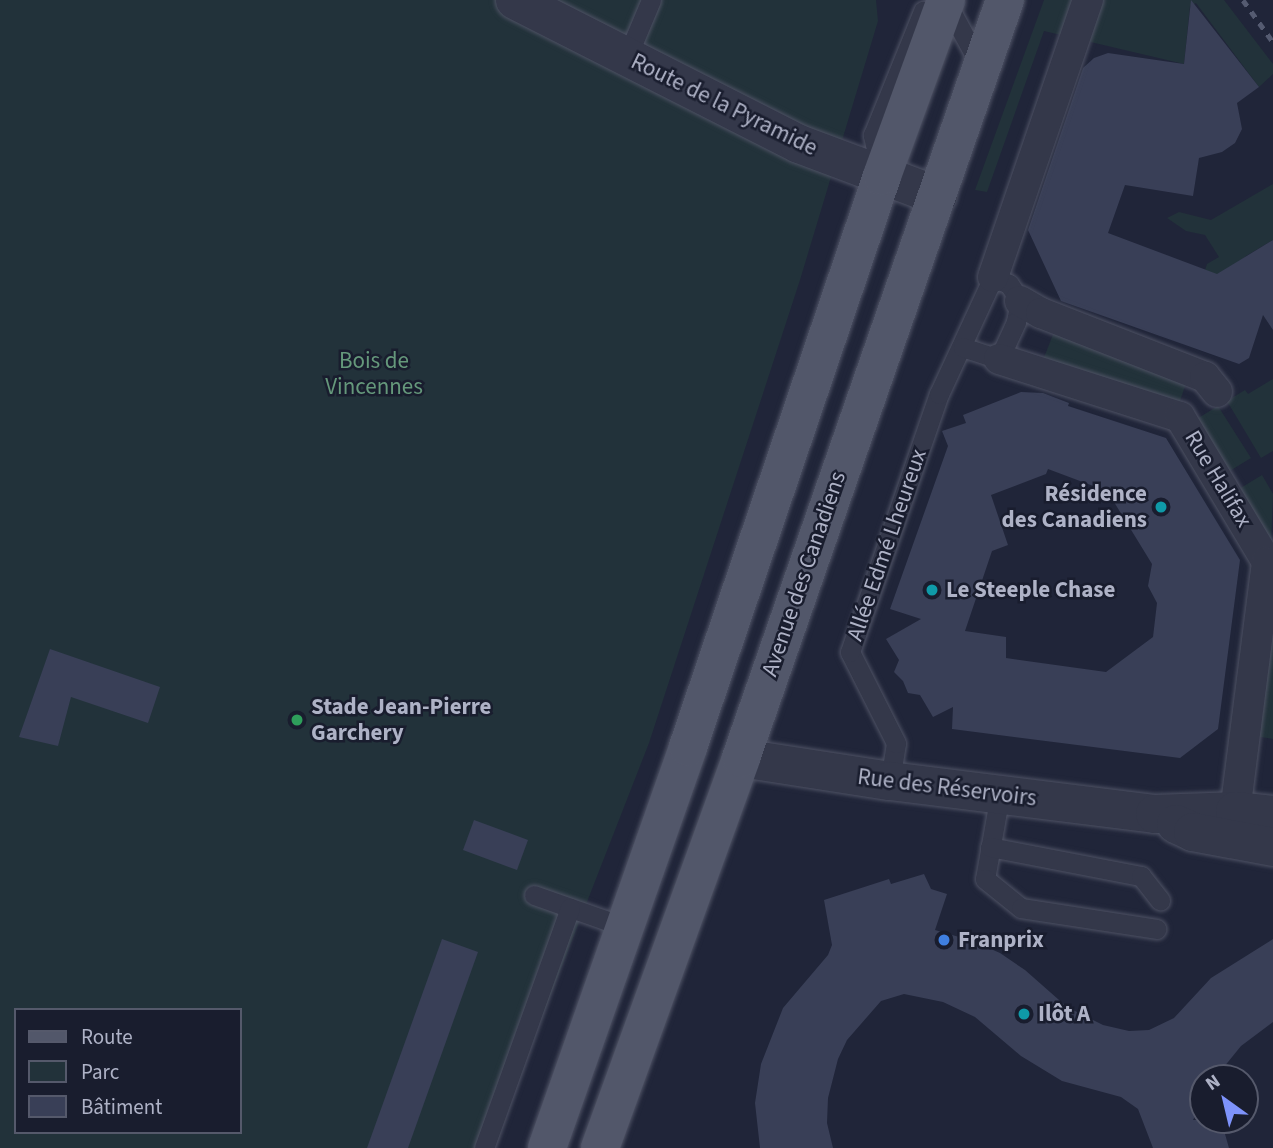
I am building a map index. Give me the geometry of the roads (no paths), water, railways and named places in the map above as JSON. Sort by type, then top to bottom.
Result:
[{"type":"main road","points":[[547,1148],[941,0]]},
{"type":"main road","name":"Avenue des Canadiens","points":[[600,1148],[741,758],[1005,0]]},
{"type":"street","name":"Route de la Pyramide","points":[[516,0],[799,144],[938,196]]},
{"type":"street","name":"Allée Edmé Lheureux","points":[[993,277],[1086,6]]},
{"type":"street","points":[[1020,301],[1041,313],[1205,377],[1217,392]]},
{"type":"street","name":"Rue Halifax","points":[[999,359],[1180,417],[1267,562],[1235,811]]},
{"type":"street","name":"Rue des Réservoirs","points":[[741,758],[891,782],[1155,814],[1235,811],[1273,815]]},
{"type":"street","name":"Rue des Réservoirs","points":[[1155,814],[1193,832],[1273,846]]},
{"type":"lane","points":[[627,57],[651,0]]},
{"type":"lane","points":[[941,0],[980,66]]},
{"type":"lane","points":[[963,347],[999,359],[1016,322],[1020,301],[1009,284],[993,277]]},
{"type":"lane","name":"Allée Edmé Lheureux","points":[[891,782],[896,743],[850,652],[939,394],[993,277]]},
{"type":"lane","points":[[1000,794],[985,879],[1021,908],[1156,929]]},
{"type":"lane","points":[[990,847],[1142,876],[1160,900]]},
{"type":"lane","points":[[534,895],[625,927]]},
{"type":"lane","points":[[484,1148],[570,908]]},
{"type":"railway","points":[[1243,0],[1273,42]]},
{"type":"place","name":"Résidence des Canadiens","points":[[1161,507]]},
{"type":"place","name":"Le Steeple Chase","points":[[932,590]]},
{"type":"place","name":"Stade Jean-Pierre Garchery","points":[[297,720]]},
{"type":"place","name":"Franprix","points":[[944,940]]},
{"type":"place","name":"Ilôt A","points":[[1024,1014]]},
{"type":"park label","name":"Bois de Vincennes","points":[[374,374]]}]
